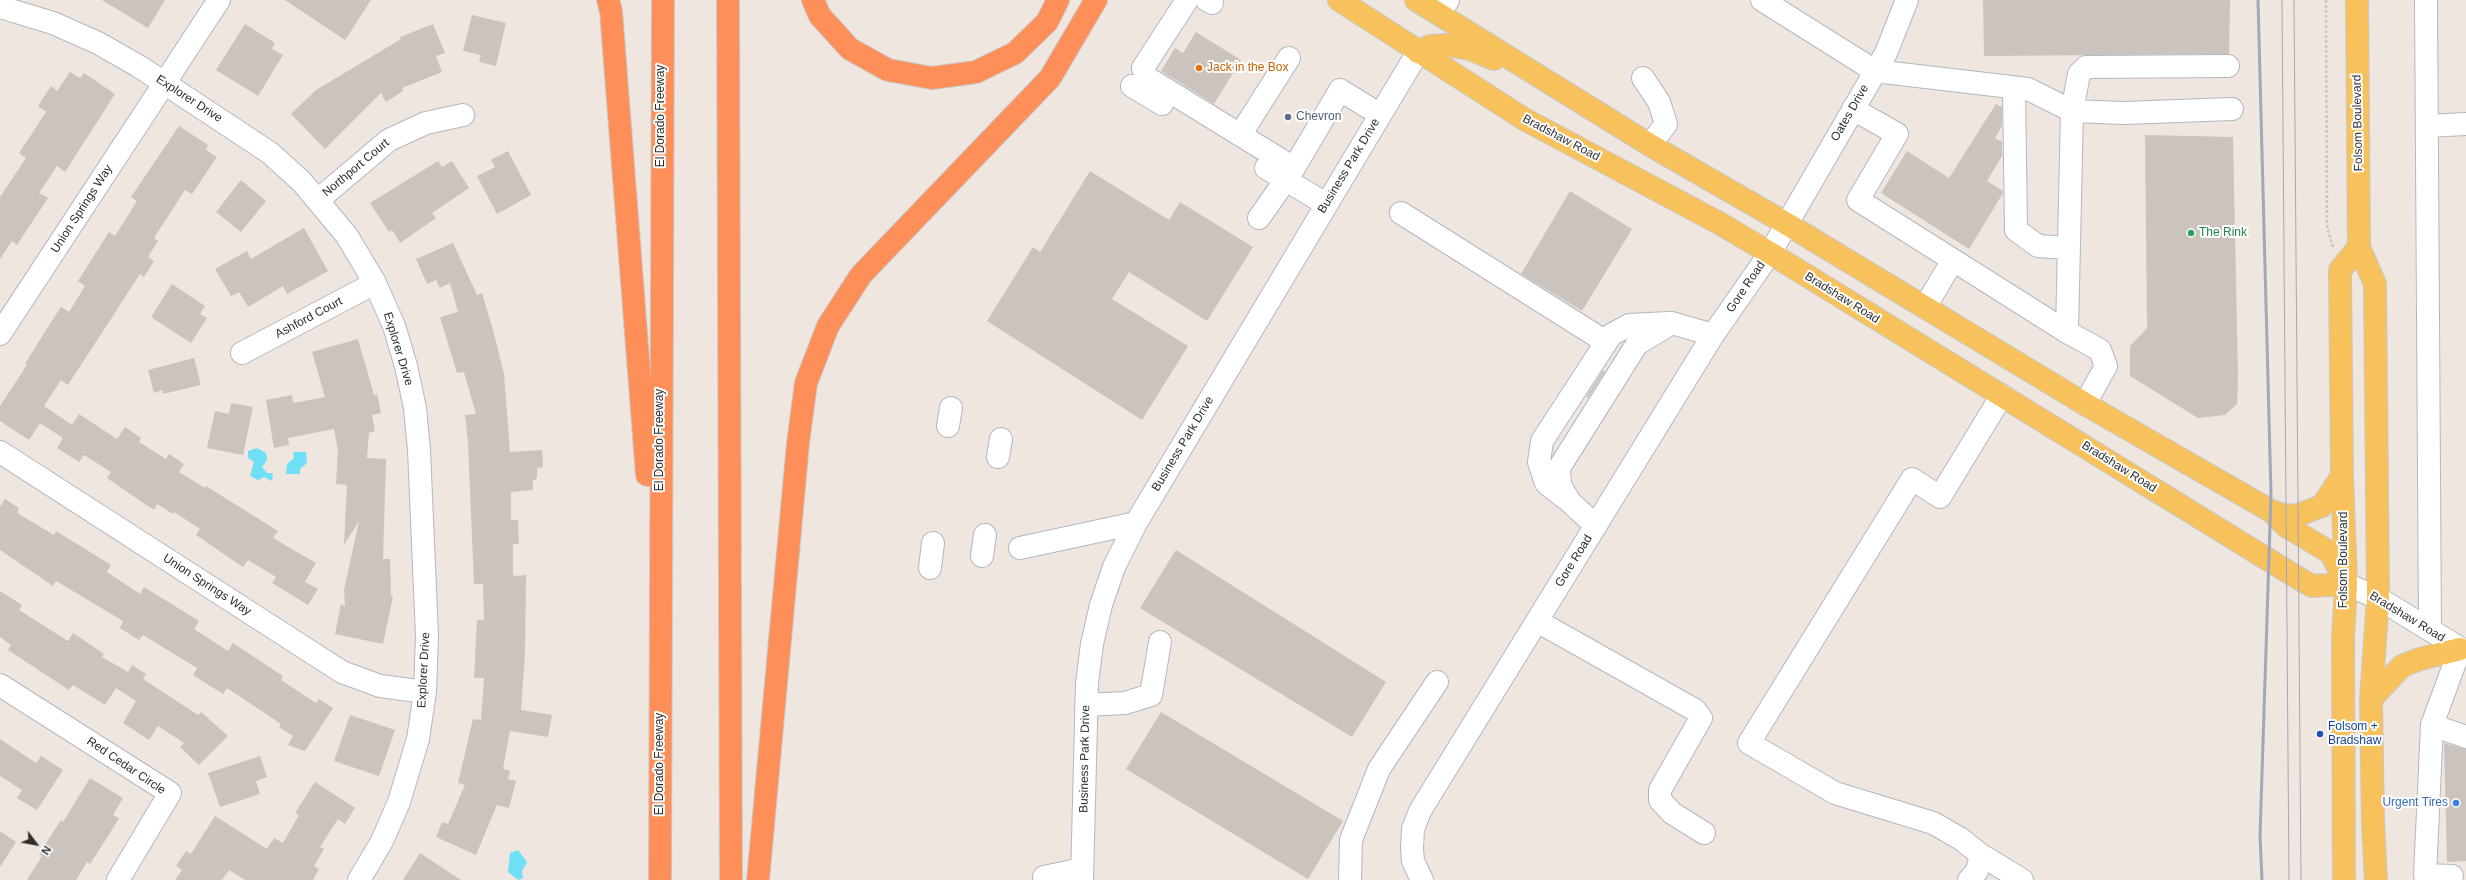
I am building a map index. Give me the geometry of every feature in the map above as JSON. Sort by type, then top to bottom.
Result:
[{"type":"highway","points":[[608,0],[611,11],[660,641]]},
{"type":"highway","name":"El Dorado Freeway","points":[[660,880],[663,0]]},
{"type":"highway","points":[[728,0],[731,880]]},
{"type":"highway","points":[[813,0],[820,16],[850,49],[888,70],[932,78],[976,72],[1015,53],[1047,22],[1058,0]]},
{"type":"highway","points":[[758,880],[798,444],[806,383],[822,340],[828,326],[861,275],[1050,78],[1096,0]]},
{"type":"main road","name":"Bradshaw Road","points":[[1339,0],[1524,119],[1712,219],[1770,253],[2312,586],[2346,584]]},
{"type":"main road","points":[[1416,0],[1444,7],[1560,89],[1650,145],[1787,224],[2085,404],[2271,511],[2286,516],[2298,515],[2322,506],[2342,476]]},
{"type":"main road","name":"Folsom Boulevard","points":[[2357,0],[2359,247],[2375,284],[2378,598],[2371,699],[2373,823],[2376,880]]},
{"type":"main road","points":[[1418,52],[1430,46],[1470,49],[1560,89]]},
{"type":"main road","points":[[2340,270],[2359,247]]},
{"type":"main road","name":"Folsom Boulevard","points":[[2340,270],[2342,476],[2346,584],[2343,638],[2344,880]]},
{"type":"main road","points":[[2271,511],[2286,526],[2331,553],[2346,584]]},
{"type":"main road","points":[[2371,699],[2402,666],[2463,651]]},
{"type":"street","name":"Union Springs Way","points":[[0,334],[218,0]]},
{"type":"street","points":[[1186,0],[1143,68],[1146,77],[1240,135],[1326,204]]},
{"type":"street","points":[[1762,0],[1875,71],[2028,89],[2072,111],[2124,113],[2232,109]]},
{"type":"street","name":"Oates Drive","points":[[1770,253],[1886,53],[1907,0]]},
{"type":"street","points":[[2426,0],[2430,630]]},
{"type":"street","name":"Explorer Drive","points":[[6,5],[53,23],[98,43],[164,83],[265,149],[318,200],[347,236],[375,283],[394,326],[406,366],[415,408],[419,450],[426,636],[425,692],[418,739],[402,795],[382,841],[359,880]]},
{"type":"street","name":"Business Park Drive","points":[[1082,874],[1086,705],[1092,644],[1101,605],[1114,567],[1136,523],[1418,52]]},
{"type":"street","points":[[1240,135],[1289,58]]},
{"type":"street","points":[[2067,332],[2072,111],[2079,74],[2086,68],[2228,66]]},
{"type":"street","points":[[1643,78],[1659,102],[1666,124],[1650,145]]},
{"type":"street","points":[[1132,86],[1290,174]]},
{"type":"street","points":[[2014,88],[2016,230],[2038,246],[2069,248]]},
{"type":"street","points":[[1259,218],[1290,174],[1340,90],[1380,114]]},
{"type":"street","points":[[1853,109],[1897,134],[1858,200],[2067,332],[2100,350],[2106,366],[2085,404]]},
{"type":"street","name":"Northport Court","points":[[318,200],[389,140],[426,123],[463,115]]},
{"type":"street","points":[[2427,126],[2466,124]]},
{"type":"street","points":[[1401,213],[1606,342]]},
{"type":"street","name":"Gore Road","points":[[1422,880],[1413,861],[1412,848],[1413,829],[1420,811],[1713,335],[1770,253]]},
{"type":"street","points":[[1924,307],[1953,260]]},
{"type":"street","name":"Ashford Court","points":[[242,353],[375,283]]},
{"type":"street","points":[[1570,502],[1560,485],[1559,468],[1637,344],[1672,323]]},
{"type":"street","points":[[1596,526],[1570,502],[1546,483],[1539,462],[1542,441],[1610,335],[1629,325],[1672,323],[1713,335]]},
{"type":"street","points":[[2002,395],[1940,497],[1912,479],[1750,742],[1836,793],[1933,823],[1961,839],[1980,855],[2022,880]]},
{"type":"street","name":"Union Springs Way","points":[[0,452],[342,672],[380,686],[425,692]]},
{"type":"street","points":[[1020,548],[1136,523]]},
{"type":"street","points":[[982,556],[985,535]]},
{"type":"street","points":[[930,568],[933,543]]},
{"type":"street","name":"Bradshaw Road","points":[[2346,584],[2378,598],[2463,651]]},
{"type":"street","points":[[1537,621],[1695,710],[1701,718],[1660,790],[1660,800],[1672,813],[1704,833]]},
{"type":"street","points":[[1086,705],[1125,703],[1151,694],[1160,642]]},
{"type":"street","points":[[2457,877],[2425,875],[2432,725],[2463,651]]},
{"type":"street","points":[[1350,880],[1351,840],[1379,769],[1437,682]]},
{"type":"street","name":"Red Cedar Circle","points":[[0,685],[170,793],[118,880]]},
{"type":"street","points":[[2432,725],[2466,737]]},
{"type":"street","points":[[1969,880],[1977,871],[1980,855]]},
{"type":"street","points":[[1044,877],[1082,874]]},
{"type":"path","points":[[2326,0],[2327,227],[2340,270]]},
{"type":"water","points":[[257,448],[266,453],[267,460],[262,467],[267,473],[273,473],[272,481],[264,477],[258,480],[250,476],[254,462],[248,458],[248,451]]},
{"type":"water","points":[[293,452],[306,452],[307,463],[300,469],[300,474],[286,474],[287,464],[294,458]]},
{"type":"water","points":[[518,850],[527,862],[522,871],[523,878],[518,880],[508,872],[510,853]]},
{"type":"building","points":[[102,0],[165,0],[148,28]]},
{"type":"building","points":[[285,0],[371,0],[345,40]]},
{"type":"building","points":[[1983,0],[2230,0],[2229,54],[1984,56]]},
{"type":"building","points":[[472,15],[506,23],[496,66],[479,62],[481,55],[463,51]]},
{"type":"building","points":[[245,24],[275,43],[272,49],[283,55],[258,96],[216,70]]},
{"type":"building","points":[[433,24],[445,53],[436,56],[442,72],[402,88],[403,91],[386,102],[381,93],[325,149],[291,114],[316,90],[401,39],[400,37]]},
{"type":"building","name":"Jack in the Box","points":[[1196,32],[1241,60],[1214,104],[1161,71],[1175,48],[1183,53]]},
{"type":"building","points":[[70,72],[80,78],[84,73],[115,94],[65,172],[57,166],[39,193],[48,198],[17,245],[12,241],[0,259],[0,197],[26,158],[19,153],[46,112],[38,106],[51,86],[57,91]]},
{"type":"building","points":[[1996,104],[2002,107],[2002,126],[1995,138],[2002,142],[2002,156],[1987,181],[2003,191],[2003,193],[1969,249],[1881,193],[1907,151],[1949,178]]},
{"type":"building","points":[[179,126],[208,145],[206,150],[217,157],[192,194],[185,190],[154,238],[158,241],[148,257],[154,261],[144,277],[140,274],[68,385],[61,380],[44,406],[72,425],[79,414],[117,439],[125,427],[141,438],[139,442],[166,459],[169,454],[184,464],[179,472],[205,488],[206,486],[278,531],[273,538],[316,563],[305,582],[318,589],[308,605],[272,583],[276,577],[248,560],[243,567],[196,535],[200,529],[174,512],[173,514],[157,504],[154,510],[139,500],[107,478],[111,472],[84,455],[79,462],[57,448],[63,438],[40,423],[29,440],[0,421],[0,406],[27,365],[25,364],[61,307],[69,312],[85,286],[78,281],[109,232],[115,236],[137,201],[131,197]]},
{"type":"building","name":"The Rink","points":[[2145,135],[2233,137],[2238,377],[2237,404],[2225,415],[2198,418],[2130,376],[2130,346],[2147,328]]},
{"type":"building","points":[[508,151],[531,195],[497,214],[477,176],[495,167],[491,160]]},
{"type":"building","points":[[438,161],[442,167],[452,161],[469,188],[432,213],[436,218],[400,243],[392,230],[389,232],[370,203]]},
{"type":"building","points":[[1090,171],[1169,220],[1180,202],[1253,247],[1207,321],[1129,272],[1112,299],[1188,346],[1142,420],[987,321],[1033,247],[1040,252]]},
{"type":"building","points":[[241,180],[266,201],[241,232],[216,212]]},
{"type":"building","points":[[1570,191],[1632,229],[1582,311],[1521,274]]},
{"type":"building","points":[[304,228],[328,271],[287,294],[283,286],[248,307],[239,292],[231,296],[215,269],[247,251],[251,259]]},
{"type":"building","points":[[453,243],[477,295],[482,293],[493,330],[504,374],[510,452],[542,450],[543,467],[537,468],[537,478],[533,481],[533,490],[511,492],[511,520],[518,520],[519,544],[513,544],[513,576],[526,575],[525,654],[521,710],[552,715],[548,737],[510,731],[503,769],[510,771],[508,779],[516,781],[509,808],[497,805],[476,855],[436,837],[442,822],[448,824],[465,785],[458,783],[473,719],[481,720],[484,678],[474,678],[477,620],[484,620],[483,584],[474,584],[468,442],[465,415],[476,414],[464,372],[457,373],[440,317],[458,312],[450,283],[440,288],[436,280],[427,284],[416,259]]},
{"type":"building","points":[[172,284],[205,306],[200,314],[207,318],[191,343],[151,317]]},
{"type":"building","points":[[358,339],[374,395],[377,394],[381,413],[372,415],[375,431],[369,433],[367,458],[386,459],[383,559],[390,559],[391,596],[393,596],[383,644],[335,634],[341,604],[345,606],[344,590],[359,521],[344,545],[347,485],[336,484],[338,451],[334,429],[288,438],[289,445],[274,448],[266,400],[292,395],[293,403],[325,397],[312,352]]},
{"type":"building","points":[[194,358],[201,385],[163,394],[162,390],[154,393],[148,370]]},
{"type":"building","points":[[1603,370],[1605,372],[1588,398],[1586,397]]},
{"type":"building","points":[[231,403],[253,407],[243,455],[207,448],[215,411],[229,414]]},
{"type":"building","points":[[5,499],[19,508],[17,513],[54,535],[56,531],[111,565],[107,572],[140,594],[144,587],[199,621],[194,629],[228,651],[233,643],[283,676],[281,680],[316,703],[319,699],[333,708],[305,751],[288,745],[293,736],[279,727],[281,724],[227,688],[223,694],[193,675],[197,668],[143,635],[139,640],[120,628],[123,621],[56,581],[53,586],[0,550],[0,507]]},
{"type":"building","points":[[1176,550],[1386,682],[1352,737],[1140,608]]},
{"type":"building","points":[[0,591],[22,605],[19,610],[68,641],[73,633],[104,654],[102,657],[128,672],[132,665],[146,674],[143,679],[198,715],[201,712],[228,736],[199,765],[180,747],[184,743],[158,726],[149,740],[123,723],[136,701],[116,688],[105,705],[73,685],[69,690],[8,650],[11,645],[0,637]]},
{"type":"building","points":[[1161,712],[1343,821],[1308,879],[1126,769]]},
{"type":"building","points":[[350,715],[395,730],[379,776],[334,761]]},
{"type":"building","points":[[0,739],[36,763],[41,756],[63,770],[37,810],[17,798],[22,790],[0,776]]},
{"type":"building","name":"Urgent Tires","points":[[2444,743],[2466,749],[2466,861],[2447,862]]},
{"type":"building","points":[[260,756],[267,777],[256,781],[260,794],[220,807],[208,773]]},
{"type":"building","points":[[90,778],[123,798],[113,815],[119,818],[110,833],[90,864],[87,862],[76,880],[27,880],[42,856],[39,854],[61,820],[63,822]]},
{"type":"building","points":[[315,782],[355,808],[345,824],[338,819],[320,847],[324,849],[314,866],[319,869],[313,880],[245,880],[229,870],[222,880],[175,880],[182,870],[176,866],[186,851],[191,854],[215,816],[267,849],[274,838],[283,843],[299,815],[295,813]]},
{"type":"building","points":[[0,831],[16,842],[0,867]]},
{"type":"building","points":[[420,853],[461,880],[403,880]]},
{"type":"tram line","points":[[2282,0],[2289,880]]},
{"type":"tram line","points":[[2294,0],[2301,880]]},
{"type":"railway","points":[[2258,0],[2271,494],[2260,836],[2262,880]]},
{"type":"place","name":"Jack in the Box","points":[[1199,68]]},
{"type":"place","name":"Chevron","points":[[1288,117]]},
{"type":"place","name":"The Rink","points":[[2191,233]]},
{"type":"place","name":"Folsom + Bradshaw","points":[[2320,734]]},
{"type":"place","name":"Urgent Tires","points":[[2456,803]]}]
